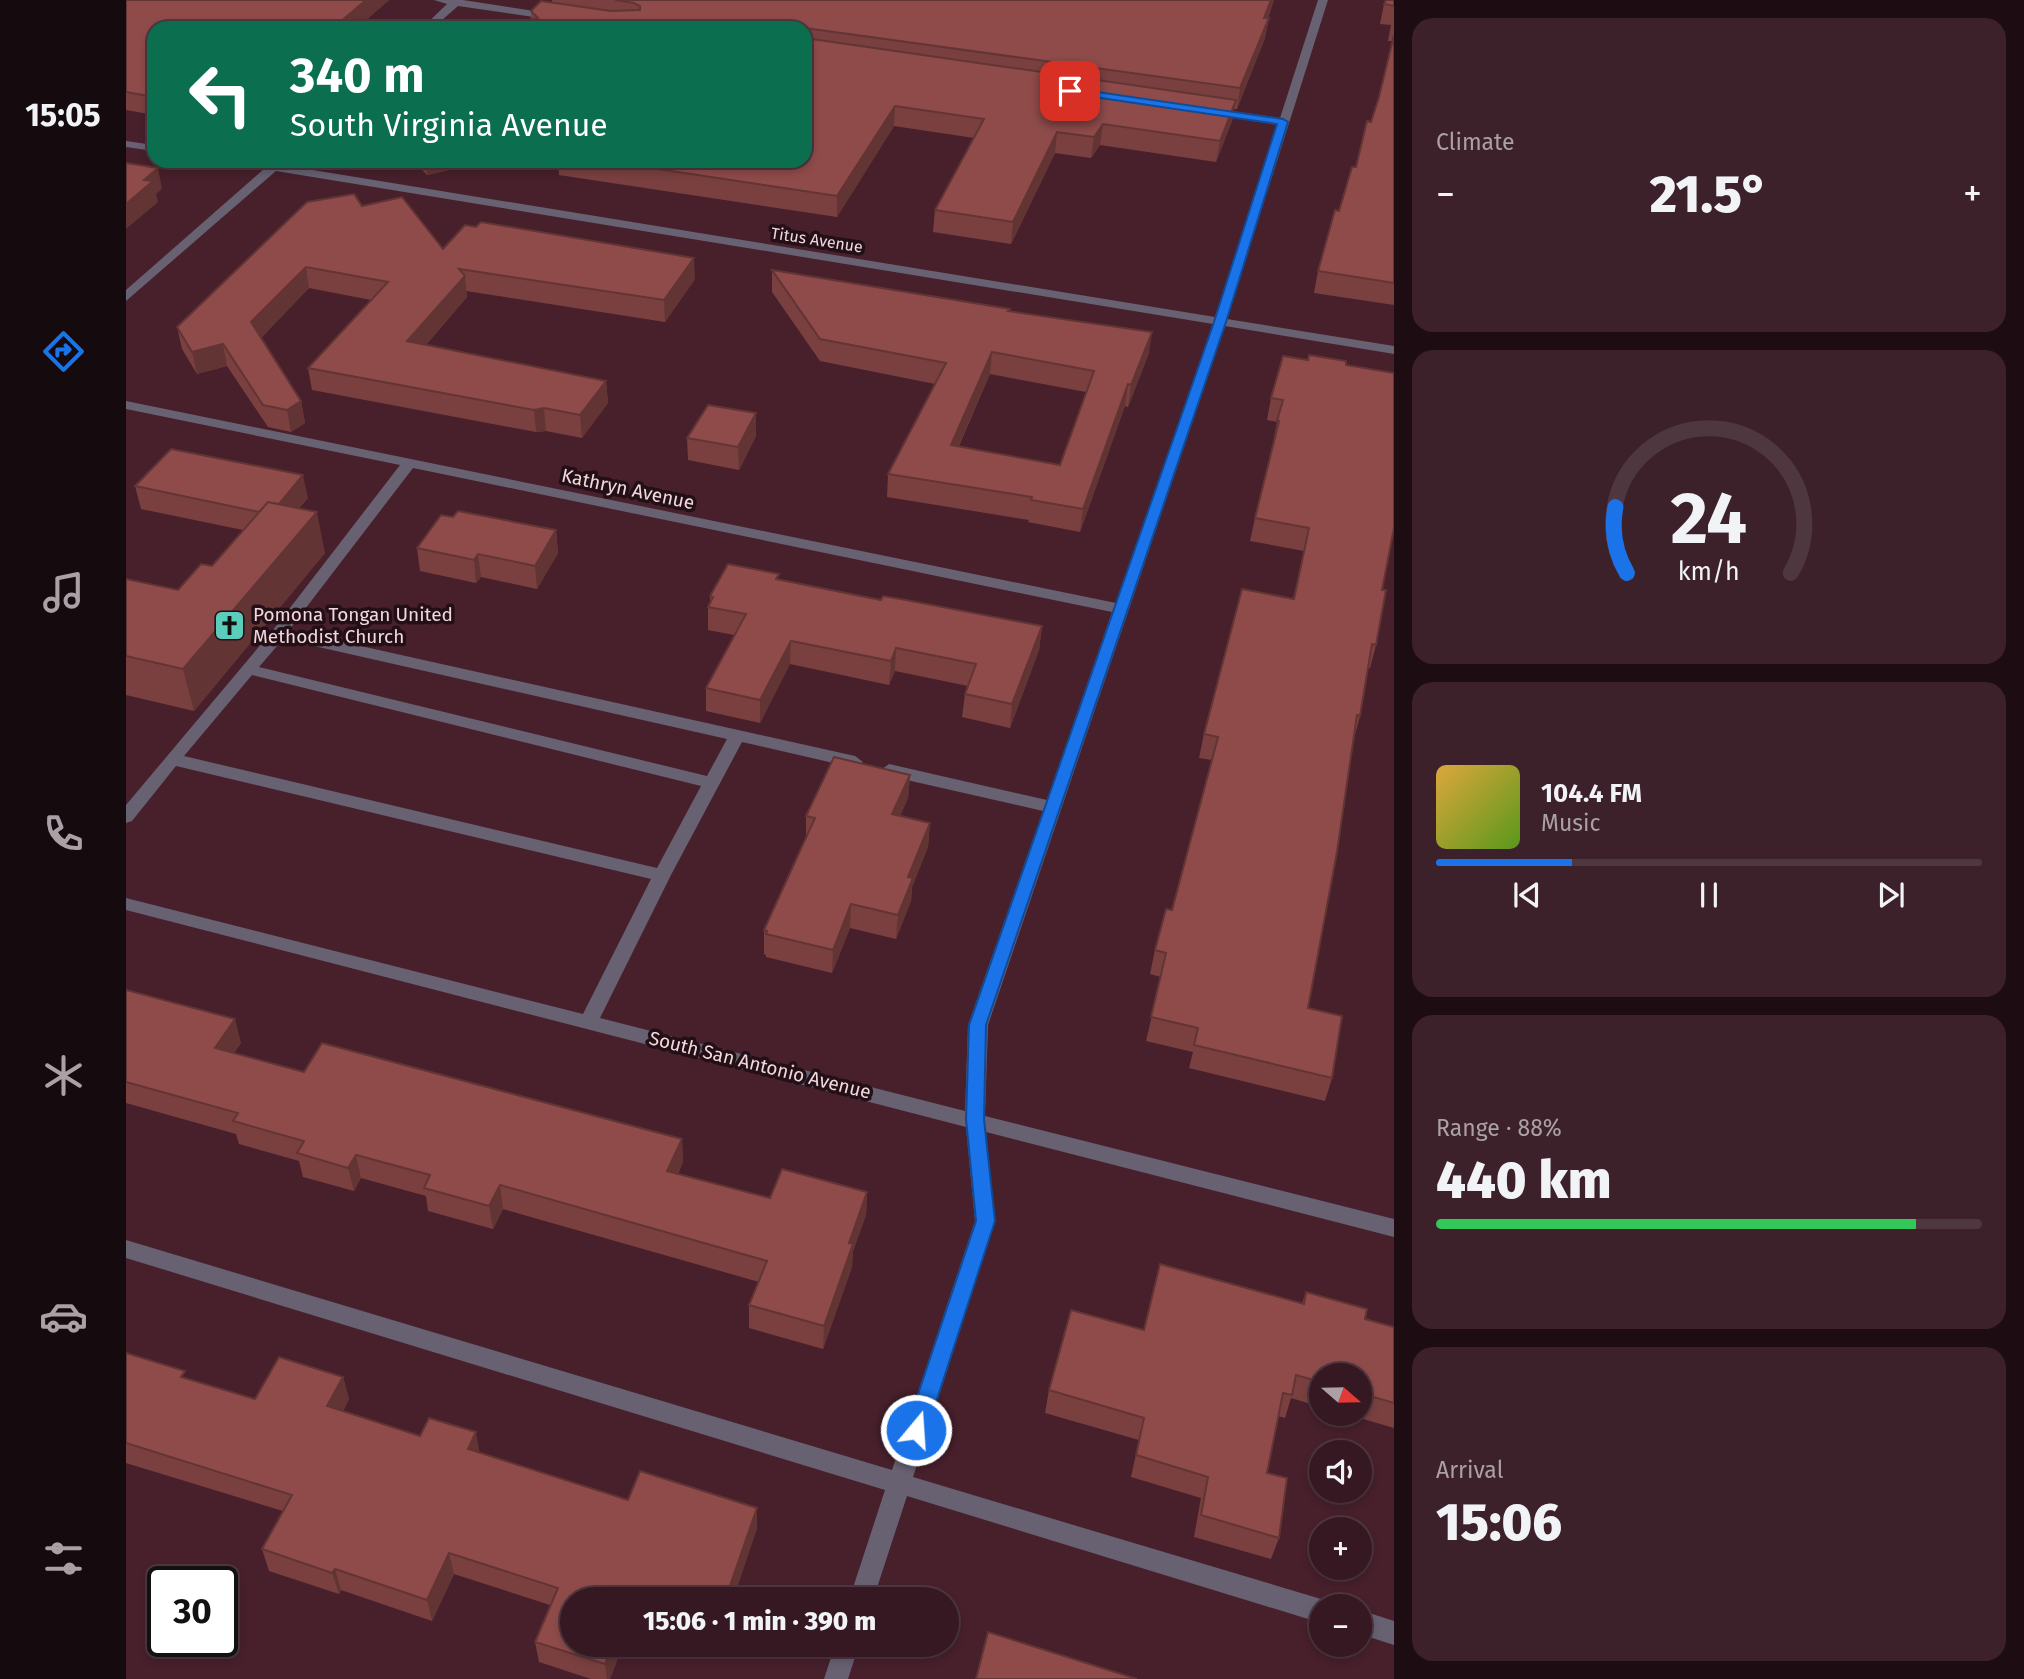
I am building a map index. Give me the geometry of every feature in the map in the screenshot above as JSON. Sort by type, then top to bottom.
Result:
[{"type":"street","points":[[439,0],[565,18]]},
{"type":"street","points":[[866,1587],[985,1221],[975,1119],[978,1025],[1220,322],[1323,0]]},
{"type":"street","points":[[435,21],[457,1]]},
{"type":"street","points":[[1201,110],[1283,122]]},
{"type":"street","points":[[126,144],[147,147]]},
{"type":"street","points":[[126,297],[273,168]]},
{"type":"street","name":"Titus Avenue","points":[[302,168],[1394,350]]},
{"type":"street","name":"Kathryn Avenue","points":[[126,405],[1122,610]]},
{"type":"street","points":[[126,817],[172,758],[279,633],[409,463]]},
{"type":"street","points":[[279,633],[1053,807]]},
{"type":"street","points":[[248,669],[712,783]]},
{"type":"street","points":[[589,1021],[662,875],[737,736]]},
{"type":"street","points":[[172,758],[662,875]]},
{"type":"street","name":"South San Antonio Avenue","points":[[126,904],[1394,1228]]},
{"type":"street","points":[[126,1249],[1309,1607]]},
{"type":"street","points":[[1372,1626],[1394,1633]]},
{"type":"street","points":[[836,1679],[843,1657]]},
{"type":"building","points":[[126,0],[366,0],[341,21],[147,21],[147,96],[126,92]]},
{"type":"building","points":[[615,0],[1271,0],[1264,18],[1269,18],[1240,88],[812,29],[812,21],[523,21],[538,18],[531,11],[541,1],[611,11],[640,10],[640,6]]},
{"type":"building","points":[[1386,0],[1394,0],[1394,6],[1384,4]]},
{"type":"building","points":[[1394,35],[1394,283],[1318,271],[1335,210],[1339,211],[1352,167],[1356,167],[1367,121],[1371,122]]},
{"type":"building","points":[[812,39],[1236,100],[1220,141],[1103,124],[1094,137],[1057,132],[1013,222],[935,210],[984,119],[895,106],[837,196],[651,168],[812,168]]},
{"type":"building","points":[[126,163],[158,168],[144,180],[153,181],[126,204]]},
{"type":"building","points":[[354,194],[362,206],[402,197],[443,249],[465,225],[476,227],[481,222],[694,258],[664,300],[459,269],[465,276],[407,341],[606,381],[580,415],[544,408],[534,410],[308,368],[388,282],[306,267],[251,322],[301,401],[287,410],[263,405],[223,344],[192,352],[177,327],[307,202]]},
{"type":"building","points":[[772,270],[1010,309],[1008,311],[1152,332],[1131,385],[1128,384],[1083,509],[1031,500],[1032,497],[888,474],[946,363],[820,339]],"holes":[[[992,352],[1094,371],[1060,465],[951,445]]]},
{"type":"building","points":[[1309,355],[1346,361],[1346,365],[1394,373],[1394,528],[1382,590],[1386,590],[1376,645],[1372,644],[1360,716],[1357,715],[1337,852],[1308,1008],[1342,1016],[1332,1078],[1194,1045],[1198,1028],[1151,1017],[1166,953],[1155,950],[1166,909],[1172,910],[1218,737],[1204,734],[1242,589],[1294,599],[1309,528],[1255,518],[1283,400],[1271,398],[1283,356],[1308,360]]},
{"type":"building","points":[[708,405],[756,413],[738,447],[687,438]]},
{"type":"building","points":[[171,449],[303,475],[279,504],[268,502],[259,512],[135,486]]},
{"type":"building","points":[[268,502],[317,512],[183,669],[126,656],[126,579],[178,590],[201,564],[212,566]]},
{"type":"building","points":[[458,511],[556,530],[535,566],[478,554],[474,560],[417,548],[441,515],[453,517]]},
{"type":"building","points":[[728,564],[779,574],[776,579],[881,600],[883,596],[1042,626],[1012,704],[965,694],[976,664],[896,648],[891,661],[791,641],[760,700],[706,688],[746,614],[708,607],[713,597],[710,596]]},
{"type":"building","points":[[834,757],[910,775],[892,814],[930,823],[908,877],[913,878],[898,915],[851,904],[833,950],[766,934],[767,931],[764,930],[815,818],[806,816]]},
{"type":"building","points":[[126,990],[235,1019],[215,1048],[304,1072],[322,1043],[682,1139],[667,1171],[770,1198],[782,1169],[867,1192],[849,1243],[853,1244],[824,1326],[749,1305],[767,1261],[500,1185],[489,1206],[424,1188],[430,1175],[356,1155],[348,1168],[297,1153],[304,1141],[233,1121],[238,1113],[126,1082]]},
{"type":"building","points":[[1160,1264],[1304,1304],[1306,1292],[1367,1309],[1365,1319],[1394,1327],[1394,1403],[1372,1397],[1372,1363],[1309,1363],[1309,1379],[1296,1375],[1292,1395],[1283,1393],[1267,1473],[1287,1478],[1279,1538],[1201,1515],[1208,1477],[1136,1455],[1144,1418],[1049,1390],[1071,1310],[1144,1330]]},
{"type":"building","points":[[126,1353],[185,1371],[181,1377],[255,1399],[279,1357],[343,1377],[327,1406],[420,1436],[429,1418],[476,1432],[468,1449],[628,1500],[640,1471],[757,1508],[730,1587],[560,1587],[560,1650],[535,1642],[558,1588],[449,1553],[427,1600],[335,1569],[332,1573],[262,1549],[292,1495],[126,1443]]},
{"type":"building","points":[[988,1632],[1137,1679],[976,1679]]},
{"type":"building","points":[[583,1657],[608,1657],[605,1664]]},
{"type":"place","name":"Pomona Tongan United Methodist Church","points":[[230,625]]},
{"type":"route","points":[[916,1430],[985,1221],[975,1119],[978,1025],[1220,322],[1283,122],[1070,91]]}]
